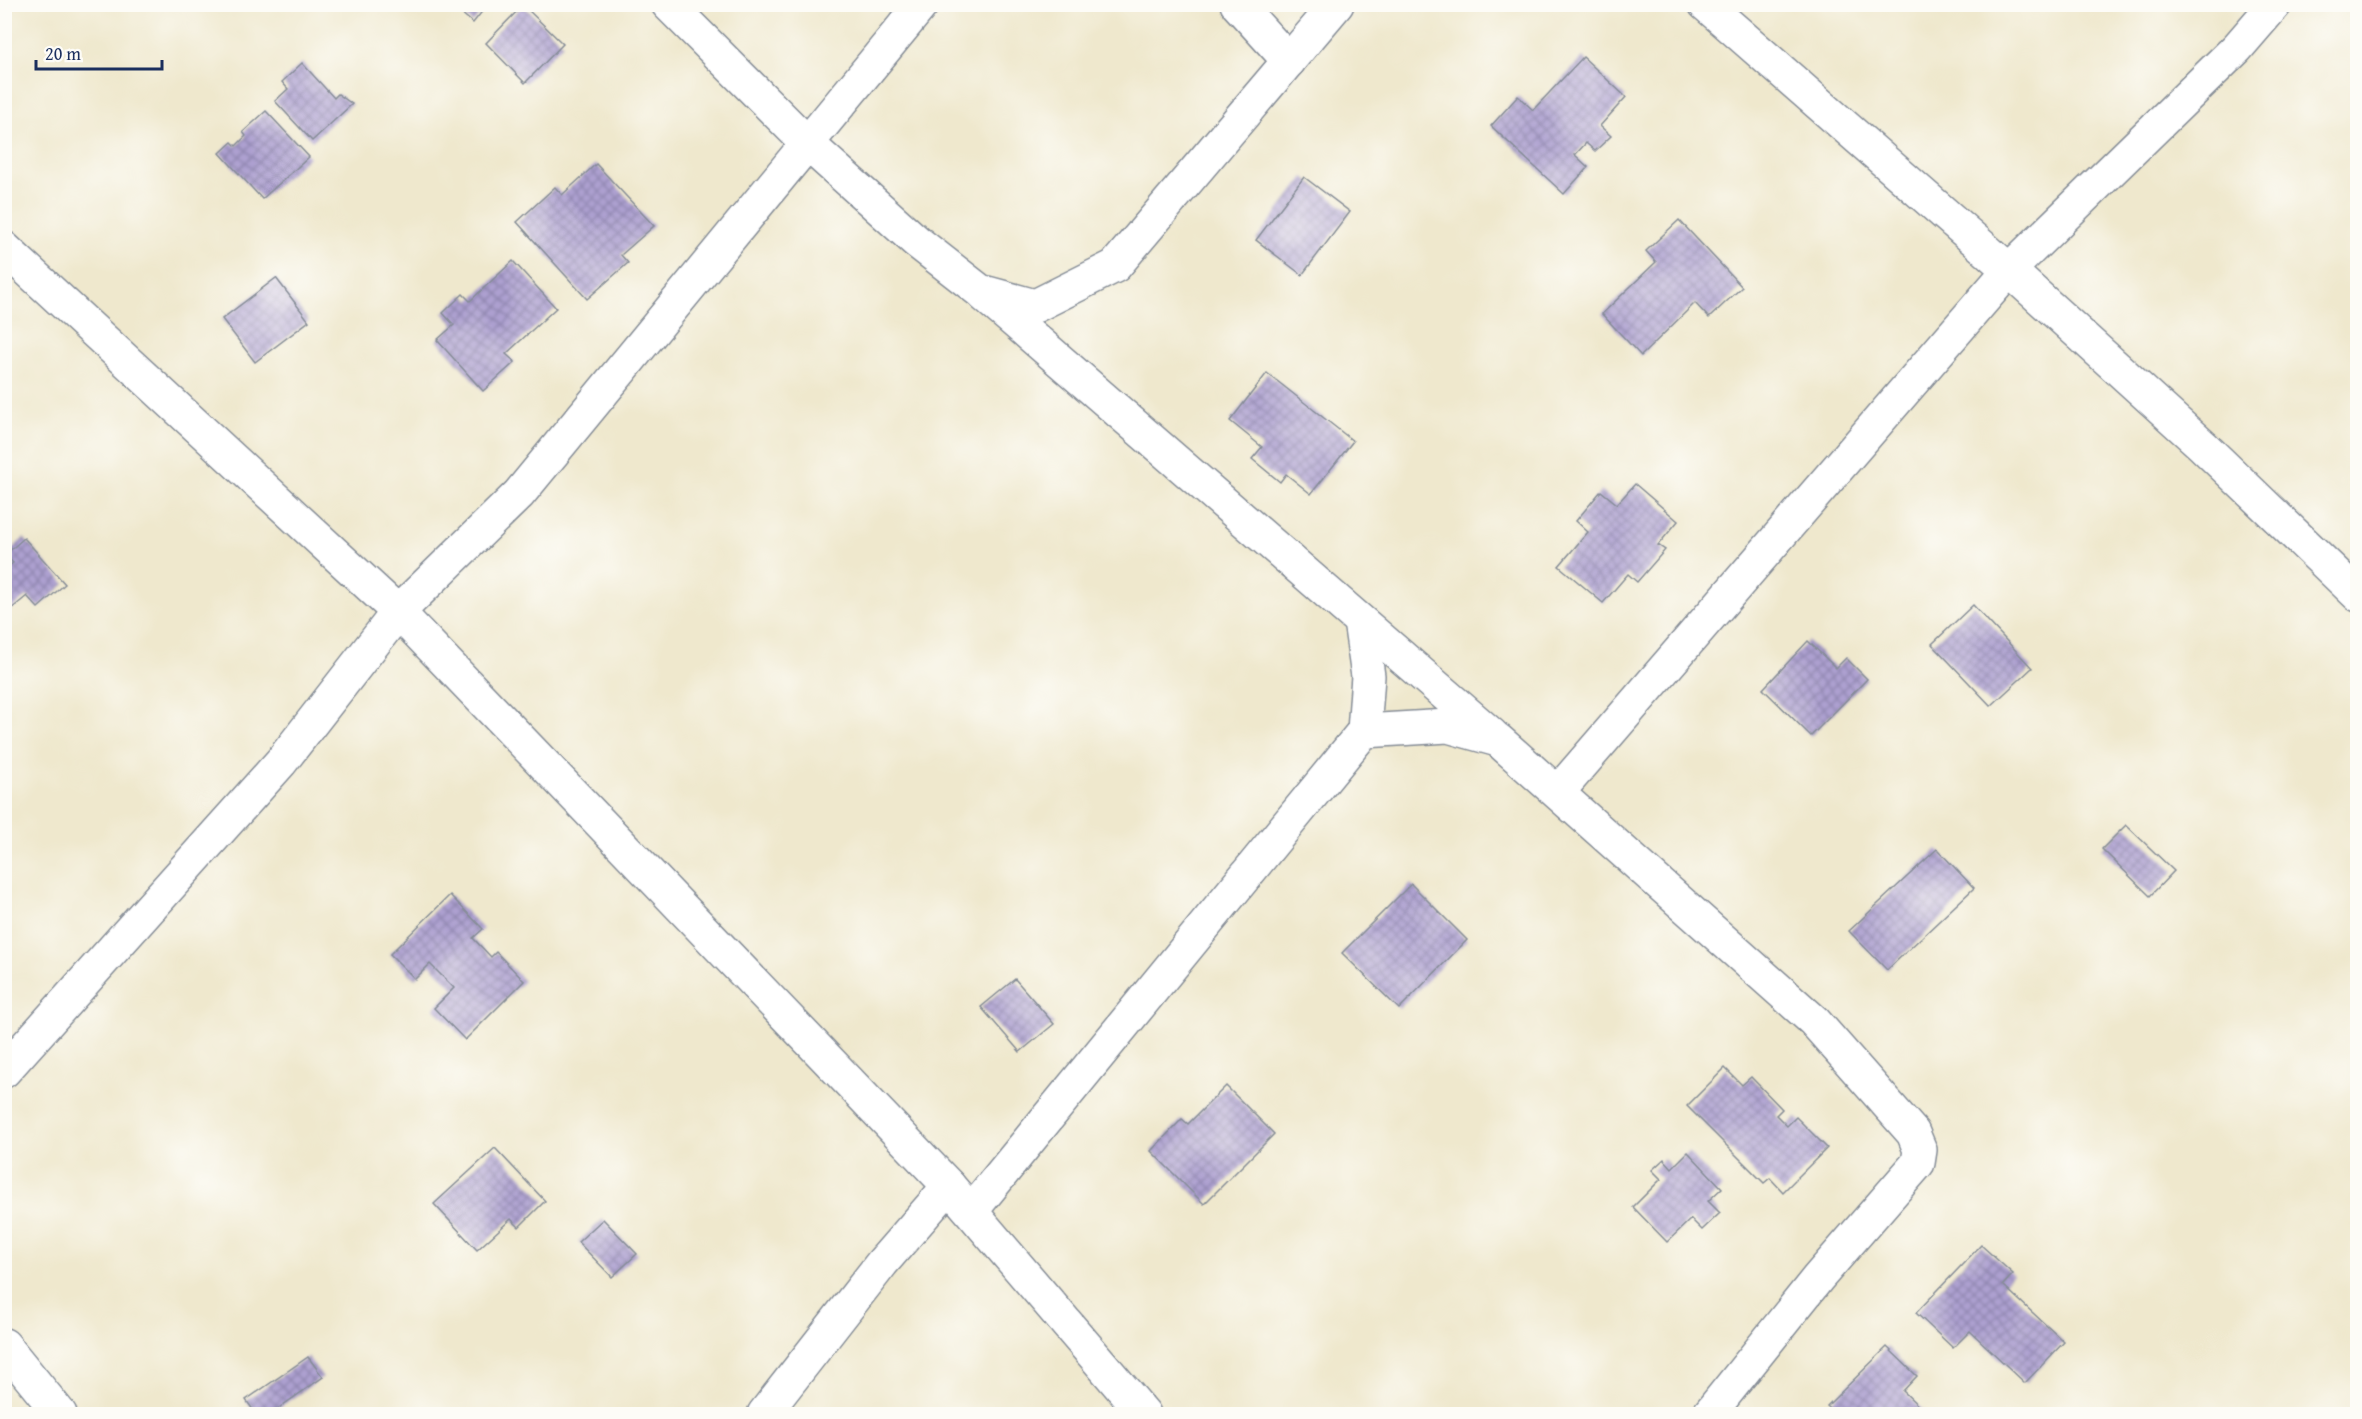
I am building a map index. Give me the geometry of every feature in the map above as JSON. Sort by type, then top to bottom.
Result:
[{"type":"street","points":[[668,4],[808,144],[916,241],[980,291],[1558,792],[1814,1021],[1913,1133],[1920,1150],[1918,1163],[1818,1278],[1709,1414]]},
{"type":"street","points":[[4,1071],[281,762],[398,612],[519,494],[922,4]]},
{"type":"street","points":[[1237,4],[1289,61]]},
{"type":"street","points":[[980,291],[1035,306],[1115,266],[1337,4]]},
{"type":"street","points":[[1705,4],[2009,270],[2203,446],[2358,595]]},
{"type":"street","points":[[1558,792],[2009,270],[2237,48],[2275,4]]},
{"type":"street","points":[[4,248],[398,612],[972,1210],[1144,1414]]},
{"type":"street","points":[[972,1210],[1364,731],[1368,676],[1360,621]]},
{"type":"street","points":[[1364,731],[1448,726],[1498,740]]},
{"type":"street","points":[[764,1414],[882,1263],[949,1186]]},
{"type":"street","points":[[4,1345],[60,1414]]},
{"type":"building","points":[[457,4],[488,4],[473,23],[454,7]]},
{"type":"building","points":[[523,5],[563,44],[525,83],[486,43]]},
{"type":"building","points":[[1583,57],[1626,97],[1600,126],[1611,136],[1595,151],[1586,143],[1575,155],[1588,167],[1564,194],[1491,126],[1518,96],[1533,110]]},
{"type":"building","points":[[302,63],[334,98],[338,94],[352,104],[312,141],[275,101],[288,89],[282,82]]},
{"type":"building","points":[[266,111],[309,157],[262,199],[220,153],[232,142],[236,146],[246,136],[243,132]]},
{"type":"building","points":[[596,164],[654,226],[621,255],[628,263],[587,299],[517,222],[555,187],[562,195]]},
{"type":"building","points":[[1304,177],[1350,212],[1302,275],[1256,240]]},
{"type":"building","points":[[1679,220],[1742,287],[1709,318],[1695,303],[1641,356],[1602,314],[1656,262],[1646,251]]},
{"type":"building","points":[[513,261],[556,308],[506,354],[515,362],[483,391],[437,340],[454,325],[443,313],[463,294],[470,301]]},
{"type":"building","points":[[276,278],[309,321],[255,362],[222,319]]},
{"type":"building","points":[[1267,373],[1353,441],[1311,494],[1286,474],[1280,482],[1252,459],[1262,447],[1230,421]]},
{"type":"building","points":[[1635,484],[1678,521],[1658,545],[1665,550],[1637,582],[1628,574],[1603,603],[1559,566],[1588,532],[1576,521],[1601,491],[1617,504]]},
{"type":"building","points":[[24,538],[65,584],[38,608],[27,596],[4,615],[4,570],[13,563],[5,555]]},
{"type":"building","points":[[1973,605],[2032,668],[1991,706],[1932,644]]},
{"type":"building","points":[[1808,641],[1836,668],[1846,658],[1867,679],[1811,736],[1763,689]]},
{"type":"building","points":[[2126,825],[2174,871],[2150,896],[2102,849]]},
{"type":"building","points":[[1937,849],[1974,888],[1887,970],[1849,931]]},
{"type":"building","points":[[1411,884],[1467,940],[1399,1009],[1342,953]]},
{"type":"building","points":[[450,895],[483,929],[473,938],[491,957],[496,952],[524,981],[465,1040],[434,1008],[454,988],[430,964],[415,979],[390,954]]},
{"type":"building","points":[[1015,979],[1054,1024],[1020,1052],[981,1007]]},
{"type":"building","points":[[1725,1068],[1742,1085],[1751,1077],[1782,1109],[1776,1115],[1787,1126],[1796,1117],[1827,1148],[1783,1192],[1770,1178],[1764,1183],[1687,1106]]},
{"type":"building","points":[[1226,1086],[1274,1134],[1204,1204],[1151,1151],[1182,1119],[1188,1124]]},
{"type":"building","points":[[495,1148],[545,1201],[519,1227],[511,1219],[477,1250],[434,1204]]},
{"type":"building","points":[[1688,1152],[1722,1188],[1708,1201],[1720,1213],[1702,1230],[1691,1219],[1667,1242],[1633,1207],[1661,1179],[1652,1170],[1664,1159],[1672,1168]]},
{"type":"building","points":[[603,1219],[637,1254],[612,1277],[578,1242]]},
{"type":"building","points":[[1981,1245],[2013,1274],[2003,1285],[2064,1342],[2025,1383],[1970,1331],[1953,1348],[1916,1313]]},
{"type":"building","points":[[1887,1347],[1917,1376],[1903,1391],[1927,1414],[1836,1414],[1827,1406]]},
{"type":"building","points":[[308,1357],[323,1377],[270,1414],[256,1414],[246,1400]]}]
